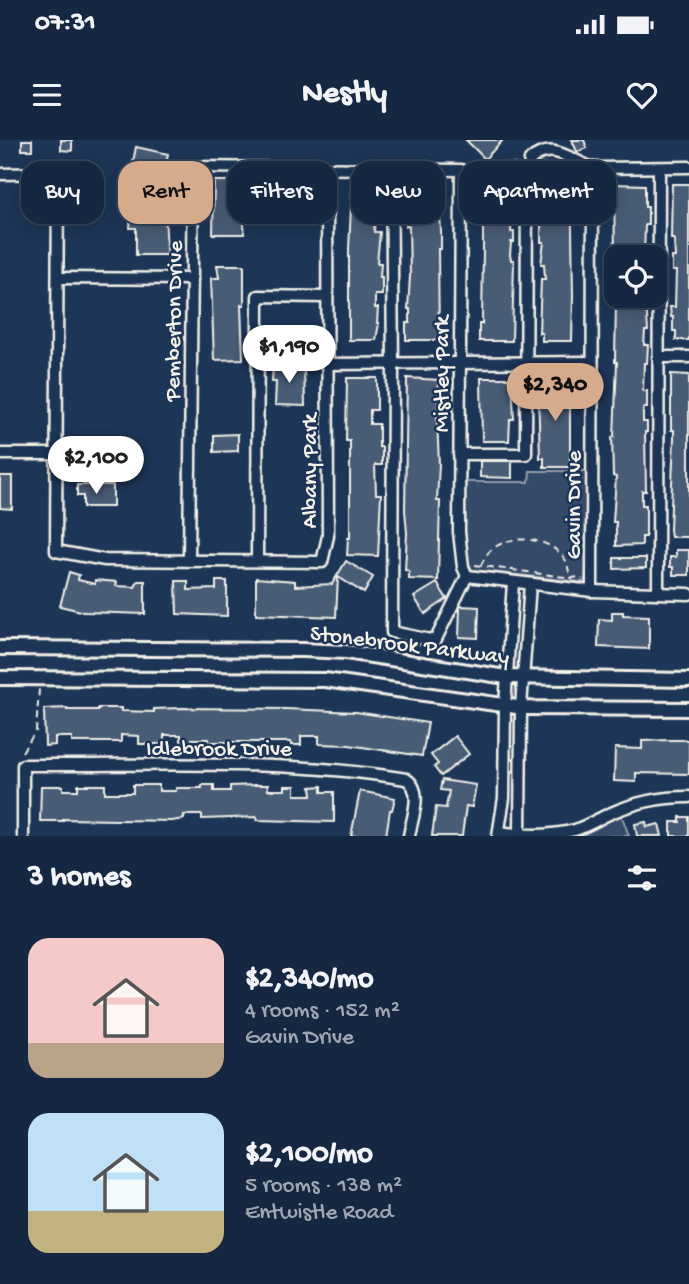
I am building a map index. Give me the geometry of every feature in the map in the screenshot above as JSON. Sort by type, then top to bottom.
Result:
[{"type":"main road","name":"Stonebrook Parkway","points":[[0,648],[325,651],[506,677],[689,680]]},
{"type":"main road","name":"Stonebrook Parkway","points":[[0,678],[325,680],[505,706],[689,709]]},
{"type":"street","points":[[530,161],[537,153],[559,151],[567,152],[578,161]]},
{"type":"street","name":"Pemberton Drive","points":[[188,561],[193,167],[227,167]]},
{"type":"street","points":[[658,593],[659,167]]},
{"type":"street","points":[[616,168],[689,167]]},
{"type":"street","name":"Mistley Park","points":[[445,170],[461,170],[459,531],[463,567],[467,576]]},
{"type":"street","points":[[0,174],[58,173],[56,551],[105,560],[257,561],[258,296],[326,297]]},
{"type":"street","name":"Albany Park","points":[[257,561],[323,562],[328,536],[327,224]]},
{"type":"street","points":[[392,224],[392,632],[435,641],[467,576],[592,591],[689,594]]},
{"type":"street","points":[[459,454],[526,454],[526,224]]},
{"type":"street","name":"Gavin Drive","points":[[592,591],[593,224]]},
{"type":"street","points":[[58,278],[192,279]]},
{"type":"street","points":[[658,356],[689,357]]},
{"type":"street","points":[[326,364],[592,362]]},
{"type":"street","points":[[0,454],[57,454]]},
{"type":"street","points":[[513,582],[506,677],[504,798],[498,834],[559,834],[577,829],[626,806],[644,801],[689,797]]},
{"type":"street","points":[[520,836],[521,707],[530,584]]},
{"type":"street","name":"Idlebrook Drive","points":[[23,836],[23,765],[303,766],[406,779],[414,784],[417,791],[409,836]]},
{"type":"path","points":[[481,565],[491,550],[499,545],[519,539],[530,540],[546,545],[561,557],[571,578]]},
{"type":"path","points":[[475,565],[579,577],[583,580]]},
{"type":"path","points":[[22,752],[36,731],[39,688]]},
{"type":"shaded area","points":[[530,471],[586,471],[586,570],[585,580],[582,582],[472,570],[466,557],[463,482],[529,482]]},
{"type":"shaded area","points":[[621,814],[629,836],[571,836],[578,834]]},
{"type":"building","points":[[22,140],[32,140],[32,150],[22,150]]},
{"type":"building","points":[[61,140],[72,140],[72,151],[61,150]]},
{"type":"building","points":[[466,140],[503,140],[485,159]]},
{"type":"building","points":[[572,140],[584,140],[587,148],[577,152]]},
{"type":"building","points":[[136,147],[168,154],[167,161],[133,161]]},
{"type":"building","points":[[214,181],[227,181],[227,224],[244,224],[244,234],[213,234]]},
{"type":"building","points":[[616,184],[645,185],[648,225],[645,225],[644,245],[615,245]]},
{"type":"building","points":[[672,184],[689,184],[689,340],[676,340],[671,317],[670,307],[675,307],[676,271],[672,271],[672,257],[675,257],[674,239],[671,239]]},
{"type":"building","points":[[351,207],[351,224],[375,224],[374,232],[380,232],[377,263],[381,263],[382,295],[375,295],[379,323],[376,340],[349,340]]},
{"type":"building","points":[[130,224],[166,224],[167,255],[136,255],[136,228],[130,228]]},
{"type":"building","points":[[441,224],[441,249],[438,249],[439,340],[406,340],[406,323],[410,323],[410,276],[409,226],[406,226]]},
{"type":"building","points":[[481,224],[511,224],[511,232],[514,232],[510,255],[511,260],[514,260],[512,341],[479,341],[479,324],[482,324]]},
{"type":"building","points":[[541,224],[572,224],[572,341],[542,341],[542,333],[539,333],[541,279],[545,279],[544,264],[541,264],[544,242],[541,242]]},
{"type":"building","points":[[217,265],[244,265],[244,305],[241,305],[243,359],[214,360],[211,278],[219,278]]},
{"type":"building","points":[[616,308],[647,308],[648,331],[645,331],[644,345],[648,345],[643,391],[647,391],[647,408],[643,408],[643,422],[647,422],[646,491],[642,491],[642,505],[646,505],[646,537],[642,537],[642,545],[616,546],[616,522],[613,522],[616,477],[613,476],[612,437]]},
{"type":"building","points":[[273,365],[304,366],[305,406],[275,405],[276,382],[272,382]]},
{"type":"building","points":[[671,374],[689,375],[689,537],[671,537],[670,529],[674,438],[674,430],[671,430]]},
{"type":"building","points":[[347,378],[377,378],[377,410],[370,410],[370,424],[379,424],[379,447],[382,447],[382,465],[375,465],[376,494],[381,494],[378,556],[347,555],[350,538],[350,441],[346,441]]},
{"type":"building","points":[[407,378],[439,380],[438,580],[409,579],[409,571],[405,570]]},
{"type":"building","points":[[481,378],[512,378],[514,419],[510,419],[509,441],[482,441]]},
{"type":"building","points":[[541,380],[570,380],[570,467],[544,467],[544,458],[540,458],[538,389],[541,389]]},
{"type":"building","points":[[238,434],[238,451],[214,452],[214,435]]},
{"type":"building","points":[[480,461],[512,461],[512,478],[480,477]]},
{"type":"building","points":[[0,476],[12,476],[12,509],[0,508]]},
{"type":"building","points":[[77,485],[113,485],[113,507],[83,507],[83,496],[77,496]]},
{"type":"building","points":[[676,550],[689,550],[689,575],[673,575],[670,557],[676,557]]},
{"type":"building","points":[[614,558],[646,558],[646,568],[614,569]]},
{"type":"building","points":[[346,561],[373,577],[364,593],[338,577],[336,617],[256,614],[256,578],[295,581],[295,586],[332,584]]},
{"type":"building","points":[[69,572],[79,575],[78,580],[95,584],[95,580],[117,582],[116,586],[135,587],[138,581],[145,581],[145,614],[85,612],[60,606]]},
{"type":"building","points":[[176,581],[188,581],[188,590],[216,589],[216,581],[227,581],[227,616],[177,614]]},
{"type":"building","points":[[437,583],[447,599],[425,614],[414,597]]},
{"type":"building","points":[[460,606],[479,607],[478,638],[459,637]]},
{"type":"building","points":[[612,612],[649,616],[649,649],[598,647],[599,619],[612,620]]},
{"type":"building","points":[[121,708],[121,711],[154,712],[154,709],[182,708],[286,709],[356,712],[428,723],[422,756],[349,745],[319,744],[319,736],[301,736],[301,745],[291,745],[291,742],[209,742],[209,739],[192,739],[192,745],[181,745],[181,735],[164,735],[164,744],[139,744],[139,736],[121,735],[121,742],[72,742],[72,737],[55,737],[55,745],[45,746],[44,709]]},
{"type":"building","points":[[455,736],[469,754],[441,776],[434,767],[438,764],[431,755]]},
{"type":"building","points":[[689,740],[689,774],[636,773],[636,782],[614,781],[615,748],[642,749],[642,741]]},
{"type":"building","points":[[442,780],[476,785],[472,807],[466,806],[462,836],[432,836],[436,807],[446,808],[449,791],[440,790]]},
{"type":"building","points":[[78,785],[105,785],[105,793],[133,793],[133,785],[159,785],[159,791],[202,788],[202,785],[214,785],[214,791],[230,791],[230,786],[268,785],[268,790],[285,790],[285,786],[295,786],[295,795],[312,795],[311,787],[322,786],[322,792],[334,792],[334,822],[257,820],[257,817],[202,819],[202,815],[184,815],[184,819],[172,821],[40,821],[41,786],[63,786],[63,790],[78,790]]},
{"type":"building","points":[[360,791],[395,798],[386,836],[351,836]]},
{"type":"building","points":[[680,817],[689,817],[689,836],[671,836],[671,822],[680,822]]},
{"type":"building","points":[[646,822],[647,827],[659,824],[662,836],[637,836],[635,824]]}]
